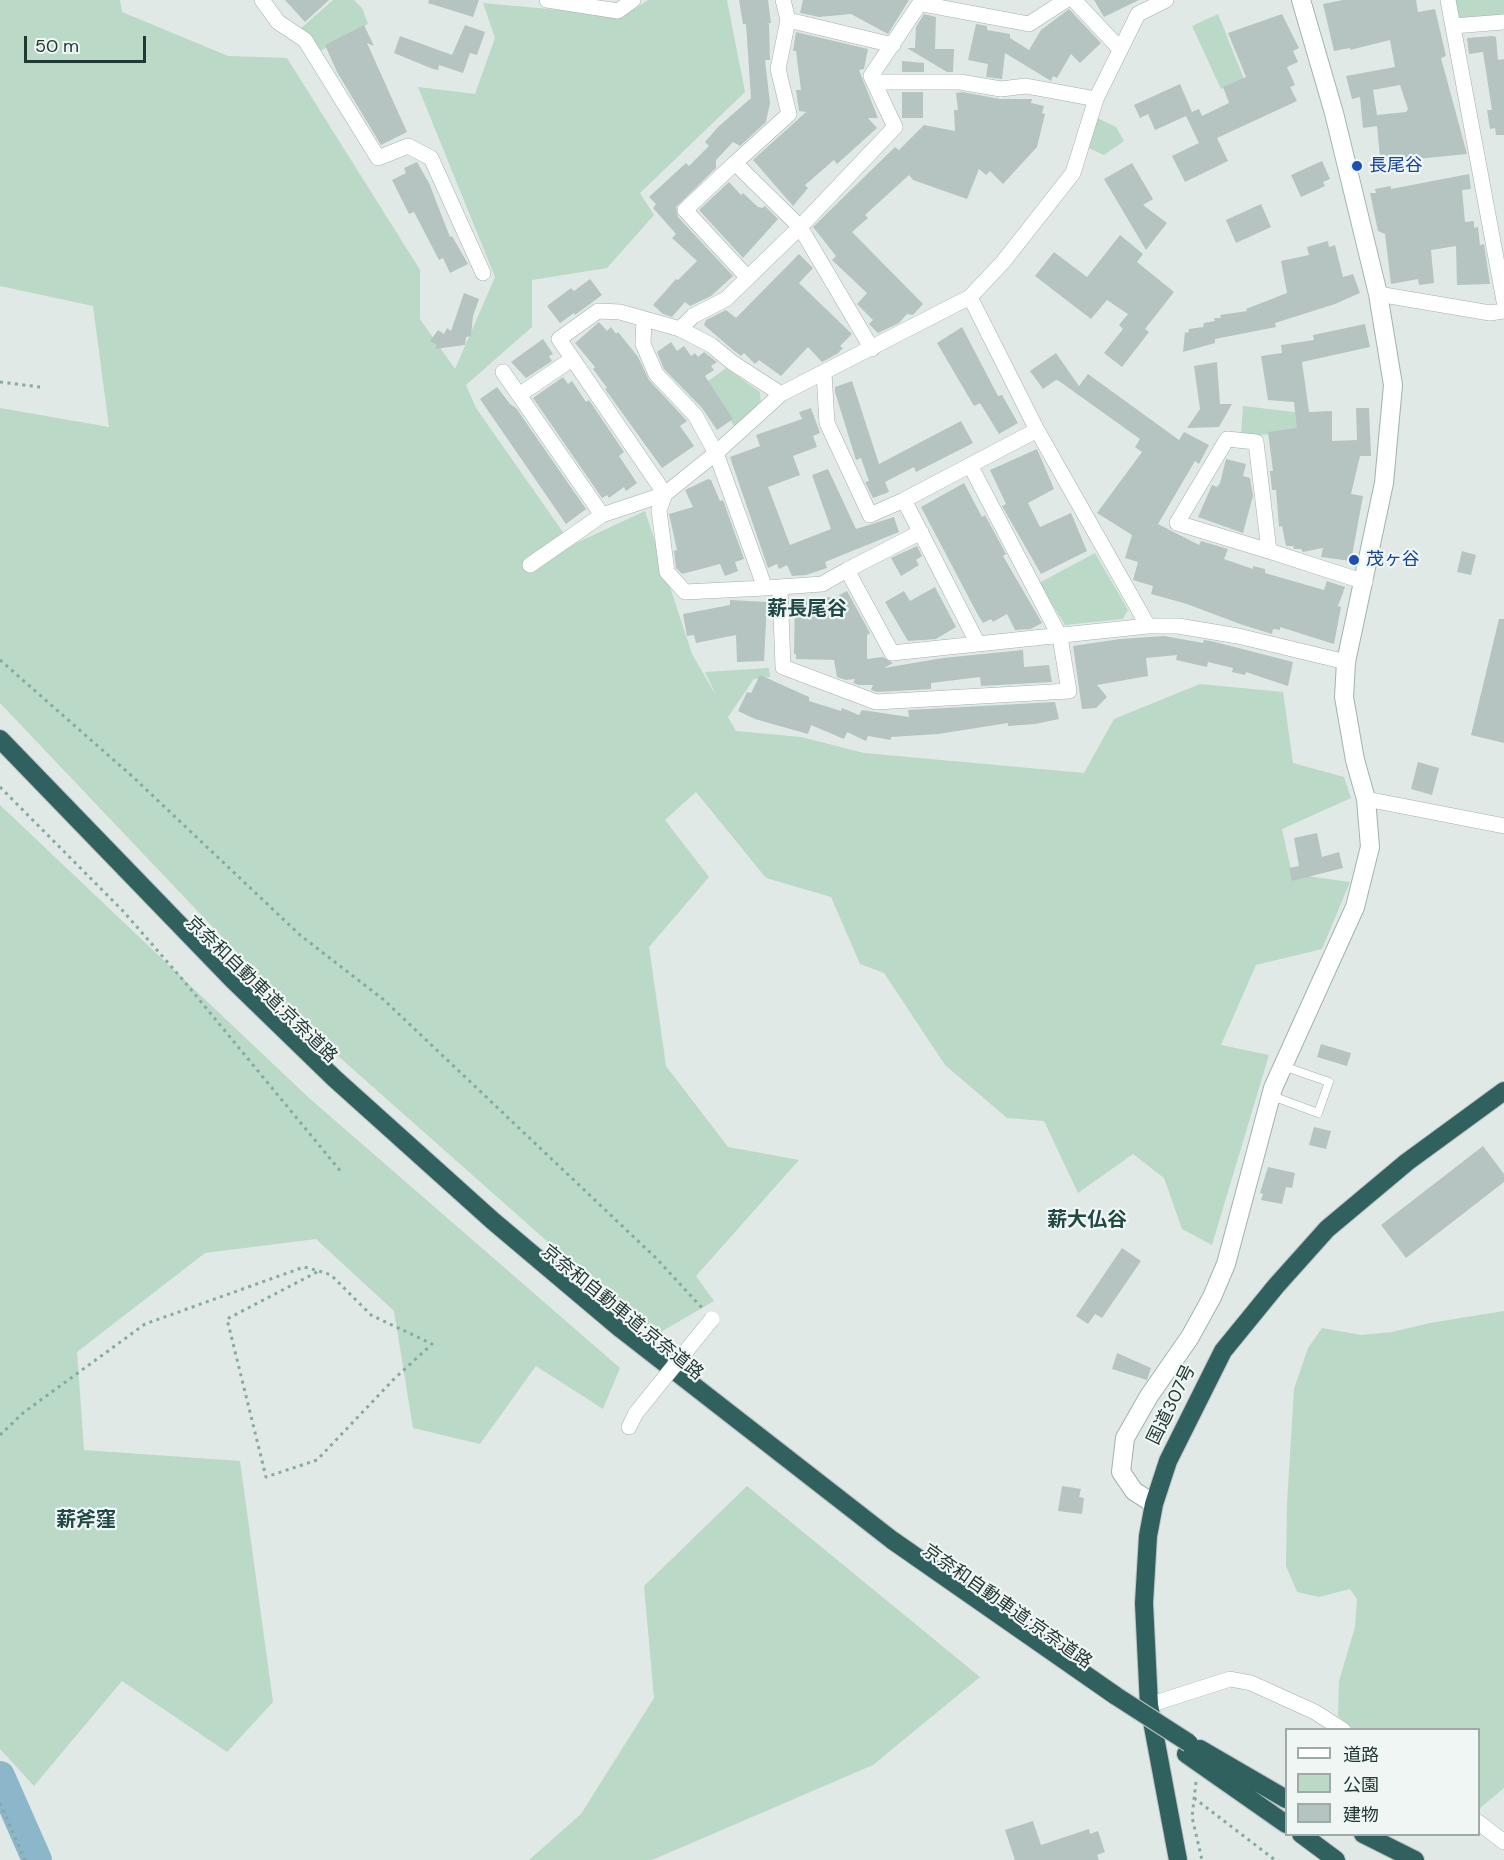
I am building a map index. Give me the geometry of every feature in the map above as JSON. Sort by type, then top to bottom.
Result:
[{"type":"highway","name":"京奈和自動車道;京奈道路","points":[[0,738],[232,979],[334,1078],[493,1221],[621,1329],[892,1540],[1115,1701]]},
{"type":"highway","name":"京奈和自動車道;京奈道路","points":[[0,752],[97,857],[225,986],[487,1229],[615,1337],[886,1548],[1188,1748],[1285,1822]]},
{"type":"highway","name":"国道307号","points":[[1178,1860],[1149,1705],[1144,1603],[1148,1536],[1154,1504],[1168,1461],[1223,1351],[1275,1286],[1327,1229],[1407,1162],[1504,1091]]},
{"type":"highway","name":"京奈和自動車道;京奈道路","points":[[1188,1748],[1235,1769],[1285,1796]]},
{"type":"highway","points":[[1304,1836],[1336,1860]]},
{"type":"highway","points":[[1351,1836],[1392,1860]]},
{"type":"highway","points":[[1367,1836],[1415,1860]]},
{"type":"street","points":[[262,0],[278,22],[305,40],[378,158],[408,146],[431,158],[483,273]]},
{"type":"street","points":[[547,0],[618,11],[633,0]]},
{"type":"street","points":[[747,278],[685,210],[789,114],[778,69],[788,20],[783,0]]},
{"type":"street","points":[[680,330],[693,316],[726,299],[800,227],[895,127],[871,76],[922,2],[1029,24],[1066,0]]},
{"type":"street","points":[[1074,0],[1120,49]]},
{"type":"street","points":[[530,565],[602,515],[665,494],[716,453],[781,394],[970,297],[1003,262],[1073,173],[1096,99],[1138,14],[1166,0]]},
{"type":"street","points":[[1154,1504],[1134,1491],[1121,1472],[1125,1438],[1149,1396],[1190,1336],[1219,1280],[1236,1231],[1271,1096],[1355,907],[1370,847],[1366,800],[1355,760],[1344,697],[1346,662],[1365,582],[1384,483],[1393,385],[1378,294],[1334,113],[1301,0]]},
{"type":"street","points":[[1448,0],[1504,302]]},
{"type":"street","points":[[788,20],[893,45]]},
{"type":"street","points":[[1453,26],[1504,22]]},
{"type":"street","points":[[874,82],[960,82],[1001,89],[1026,86],[1096,99]]},
{"type":"street","points":[[735,163],[800,227],[872,349]]},
{"type":"street","points":[[1378,294],[1490,313],[1504,311]]},
{"type":"street","points":[[970,297],[1037,430],[1148,626]]},
{"type":"street","points":[[665,494],[559,339],[598,311],[620,312],[680,330],[711,345],[733,363],[781,394]]},
{"type":"street","points":[[644,319],[643,344],[656,374],[695,415],[716,453],[772,587],[783,667],[876,702],[1069,690],[1060,637],[970,465]]},
{"type":"street","points":[[519,395],[572,359]]},
{"type":"street","points":[[503,372],[602,515]]},
{"type":"street","points":[[824,373],[826,423],[870,515],[904,500],[1037,430]]},
{"type":"street","points":[[1269,551],[1256,442],[1227,439],[1177,523],[1365,582]]},
{"type":"street","points":[[665,494],[659,510],[667,572],[685,592],[822,584],[921,532]]},
{"type":"street","points":[[904,500],[978,644]]},
{"type":"street","points":[[848,570],[892,654],[1148,626],[1178,626],[1238,636],[1346,662]]},
{"type":"street","points":[[1366,800],[1504,826]]},
{"type":"street","points":[[629,1427],[636,1413],[712,1319]]},
{"type":"street","points":[[1149,1705],[1230,1679],[1251,1683],[1315,1712],[1340,1728]]},
{"type":"street","points":[[1480,1823],[1504,1842]]},
{"type":"lane","points":[[1271,1096],[1318,1113],[1329,1082],[1283,1066]]},
{"type":"path","points":[[0,382],[40,387]]},
{"type":"path","points":[[0,660],[133,777],[300,935],[384,1000],[657,1259],[712,1319]]},
{"type":"path","points":[[0,787],[124,912],[342,1173]]},
{"type":"path","points":[[0,1435],[23,1413],[145,1324],[304,1268],[319,1271],[331,1275],[371,1315],[432,1344],[394,1378],[317,1460],[266,1477],[227,1319],[319,1271]]},
{"type":"path","points":[[1196,1775],[1192,1817],[1202,1860]]},
{"type":"path","points":[[1194,1797],[1275,1860]]},
{"type":"path","points":[[0,1803],[25,1860]]},
{"type":"green space","points":[[0,0],[120,0],[122,12],[228,56],[287,58],[420,270],[420,319],[455,369],[495,277],[418,87],[475,94],[495,38],[483,3],[624,16],[648,0],[727,0],[745,92],[640,193],[654,215],[607,268],[532,280],[532,327],[466,385],[476,408],[572,545],[645,511],[692,654],[717,697],[705,672],[769,668],[770,677],[754,679],[728,717],[736,731],[801,737],[864,753],[1084,773],[1114,719],[1200,684],[1283,692],[1293,763],[1344,777],[1351,798],[1282,829],[1292,874],[1350,882],[1322,949],[1256,965],[1221,1045],[1269,1055],[1212,1245],[1182,1229],[1164,1178],[1133,1154],[1078,1193],[1044,1121],[1007,1118],[945,1065],[884,973],[860,964],[831,897],[766,878],[696,792],[665,820],[709,877],[649,947],[666,1066],[728,1147],[799,1160],[696,1276],[714,1301],[654,1336],[320,1040],[0,703],[0,408],[109,427],[93,306],[0,286]]},
{"type":"green space","points":[[333,0],[354,0],[362,8],[368,24],[313,55],[300,29]]},
{"type":"green space","points":[[1450,0],[1504,0],[1504,22],[1453,26]]},
{"type":"green space","points":[[1218,14],[1244,79],[1221,89],[1192,26]]},
{"type":"green space","points":[[1093,116],[1116,127],[1124,141],[1104,155],[1084,146]]},
{"type":"green space","points":[[726,368],[760,392],[761,405],[734,426],[707,382]]},
{"type":"green space","points":[[1243,406],[1303,413],[1305,432],[1241,436]]},
{"type":"green space","points":[[1095,553],[1128,610],[1123,619],[1065,625],[1039,583]]},
{"type":"green space","points":[[0,805],[309,1098],[620,1368],[603,1409],[536,1366],[480,1444],[413,1428],[394,1311],[316,1239],[205,1253],[77,1352],[84,1450],[240,1461],[273,1702],[227,1752],[122,1681],[34,1786],[0,1749]]},
{"type":"green space","points":[[1504,1311],[1504,1788],[1480,1808],[1480,1728],[1352,1728],[1338,1716],[1339,1681],[1355,1627],[1357,1599],[1350,1589],[1319,1597],[1297,1592],[1286,1566],[1287,1504],[1294,1389],[1308,1348],[1322,1328],[1361,1335],[1392,1332],[1430,1323]]},
{"type":"green space","points":[[747,1486],[980,1677],[873,1765],[652,1860],[529,1860],[581,1814],[654,1698],[644,1586]]},
{"type":"building","points":[[285,0],[329,0],[305,22]]},
{"type":"building","points":[[429,0],[479,0],[473,17],[428,3]]},
{"type":"building","points":[[739,0],[768,0],[771,23],[766,24],[769,24],[770,60],[765,60],[770,103],[766,122],[740,146],[733,142],[716,160],[716,168],[676,207],[678,217],[733,276],[711,296],[690,306],[685,302],[672,317],[663,314],[653,305],[676,279],[678,280],[697,261],[672,238],[676,234],[653,208],[656,204],[649,197],[686,163],[689,166],[709,146],[705,142],[718,127],[751,98],[746,24],[743,24]]},
{"type":"building","points":[[803,0],[909,0],[888,34],[851,14],[819,17],[800,13]]},
{"type":"building","points":[[1094,0],[1139,0],[1104,17]]},
{"type":"building","points":[[1343,0],[1416,0],[1418,12],[1435,9],[1446,56],[1441,58],[1467,154],[1396,161],[1396,156],[1380,157],[1377,126],[1363,128],[1360,97],[1352,99],[1346,76],[1395,67],[1390,40],[1350,50],[1350,48],[1334,51],[1323,4]],"holes":[[[1400,85],[1408,109],[1406,112],[1377,115],[1373,90]]]},
{"type":"building","points":[[1069,9],[1101,43],[1080,63],[1071,54],[1057,78],[1053,76],[1051,81],[1005,53],[1002,79],[986,77],[988,64],[968,60],[976,24],[987,26],[987,30],[1010,34],[1010,38],[1029,50],[1041,30]]},
{"type":"building","points":[[924,14],[936,17],[935,49],[954,49],[953,72],[947,72],[907,48],[915,48],[916,27]]},
{"type":"building","points":[[1282,14],[1299,48],[1293,51],[1298,62],[1287,67],[1295,85],[1290,87],[1297,101],[1217,138],[1228,161],[1185,182],[1172,156],[1199,143],[1186,116],[1155,130],[1148,114],[1140,118],[1134,105],[1180,84],[1192,112],[1199,109],[1202,116],[1229,103],[1223,87],[1246,77],[1228,33]]},
{"type":"building","points":[[364,25],[374,46],[367,43],[407,132],[381,145],[337,72],[325,45]]},
{"type":"building","points":[[465,25],[485,32],[477,55],[470,53],[463,73],[439,65],[438,70],[433,69],[394,53],[400,36],[452,55]]},
{"type":"building","points":[[796,32],[868,49],[864,69],[859,70],[878,118],[868,118],[877,128],[837,164],[834,160],[805,185],[808,188],[793,206],[753,160],[806,112],[799,111],[796,90],[801,90],[796,51],[793,51]]},
{"type":"building","points":[[1496,37],[1498,60],[1504,59],[1504,135],[1496,135],[1495,128],[1490,129],[1487,110],[1492,110],[1483,52],[1469,54],[1467,38]]},
{"type":"building","points":[[902,61],[924,63],[924,72],[902,72]]},
{"type":"building","points":[[902,92],[923,92],[923,118],[902,118]]},
{"type":"building","points":[[962,92],[1000,99],[1032,99],[1031,103],[1044,106],[1042,113],[1045,114],[1037,147],[1003,184],[990,171],[986,175],[979,169],[967,199],[913,180],[909,175],[865,215],[868,218],[852,232],[923,304],[913,315],[907,314],[899,323],[878,333],[869,324],[873,320],[857,304],[867,293],[832,260],[836,256],[813,227],[895,147],[899,150],[924,125],[955,131],[954,110],[958,110],[956,93]]},
{"type":"building","points":[[1322,161],[1330,179],[1323,182],[1325,186],[1301,197],[1291,175]]},
{"type":"building","points":[[417,162],[429,183],[450,237],[452,236],[468,264],[450,273],[443,258],[439,260],[414,212],[409,214],[392,180],[406,173],[404,168]]},
{"type":"building","points":[[1132,163],[1153,199],[1143,205],[1167,223],[1146,250],[1104,179]]},
{"type":"building","points":[[1469,174],[1471,189],[1462,190],[1465,222],[1474,221],[1474,228],[1478,227],[1480,245],[1484,244],[1490,284],[1457,285],[1456,246],[1431,250],[1434,283],[1419,285],[1418,279],[1391,284],[1385,234],[1378,231],[1370,193],[1376,193],[1375,189],[1391,186],[1391,189]]},
{"type":"building","points":[[729,182],[741,195],[743,193],[758,207],[765,206],[778,219],[743,258],[699,210]]},
{"type":"building","points":[[1261,204],[1271,227],[1236,243],[1226,220]]},
{"type":"building","points":[[1120,235],[1143,254],[1137,262],[1174,292],[1145,329],[1149,332],[1122,367],[1104,353],[1123,329],[1119,325],[1128,314],[1107,300],[1091,319],[1035,276],[1054,252],[1087,277]]},
{"type":"building","points":[[1328,241],[1329,247],[1335,245],[1343,277],[1353,274],[1360,293],[1335,304],[1275,323],[1276,327],[1215,339],[1215,343],[1183,352],[1185,332],[1188,333],[1189,329],[1203,327],[1204,323],[1215,321],[1214,318],[1221,318],[1220,315],[1247,311],[1246,309],[1287,293],[1281,261],[1309,255],[1307,247]]},
{"type":"building","points":[[799,254],[813,268],[799,283],[852,334],[840,346],[843,348],[837,354],[822,362],[808,347],[781,376],[759,360],[755,364],[744,353],[741,356],[704,325],[706,320],[726,310],[736,318]]},
{"type":"building","points":[[590,279],[602,295],[560,323],[547,306],[571,288],[574,291]]},
{"type":"building","points":[[464,293],[479,299],[473,316],[471,336],[466,337],[465,345],[435,349],[437,345],[430,341],[438,330],[444,334],[447,328],[451,331]]},
{"type":"building","points":[[599,322],[607,331],[611,327],[616,334],[618,332],[638,357],[649,380],[687,421],[680,426],[694,446],[662,468],[605,389],[607,388],[593,369],[595,367],[575,343]]},
{"type":"building","points":[[1365,324],[1370,347],[1302,362],[1309,412],[1332,411],[1332,441],[1357,440],[1356,408],[1369,408],[1371,456],[1360,456],[1351,494],[1363,496],[1351,561],[1321,557],[1323,548],[1303,552],[1301,549],[1294,549],[1293,546],[1286,546],[1282,526],[1279,527],[1276,490],[1272,490],[1270,471],[1273,471],[1268,432],[1297,428],[1294,402],[1268,400],[1261,356],[1282,353],[1281,345],[1314,340],[1313,335]]},
{"type":"building","points":[[962,327],[998,396],[1002,395],[1018,423],[999,434],[980,403],[974,406],[937,343]]},
{"type":"building","points":[[543,339],[553,354],[549,356],[552,361],[526,378],[511,362]]},
{"type":"building","points":[[671,342],[677,351],[684,346],[691,356],[695,353],[698,357],[704,352],[717,362],[711,366],[714,370],[705,376],[733,419],[717,430],[702,408],[664,369],[657,352]]},
{"type":"building","points":[[1056,353],[1079,386],[1088,374],[1179,440],[1184,432],[1209,445],[1199,464],[1195,461],[1158,524],[1199,545],[1201,541],[1228,549],[1224,559],[1253,569],[1253,566],[1265,569],[1265,573],[1324,590],[1327,581],[1345,587],[1338,606],[1341,607],[1334,644],[1280,627],[1280,630],[1273,629],[1272,634],[1240,624],[1187,604],[1151,594],[1153,586],[1133,580],[1138,562],[1125,558],[1132,535],[1097,513],[1142,452],[1135,447],[1140,439],[1059,381],[1056,380],[1043,389],[1030,371]]},
{"type":"building","points":[[1217,362],[1220,404],[1232,404],[1219,427],[1187,428],[1200,409],[1194,366]]},
{"type":"building","points":[[563,377],[568,384],[572,381],[586,402],[589,400],[624,452],[619,456],[637,483],[626,491],[624,487],[609,498],[607,495],[602,498],[533,398]]},
{"type":"building","points":[[852,381],[879,464],[961,421],[973,443],[916,472],[914,467],[885,482],[889,492],[873,498],[865,482],[869,481],[861,458],[856,460],[835,392],[835,387]]},
{"type":"building","points":[[497,387],[516,408],[586,509],[566,524],[480,399]]},
{"type":"building","points":[[811,408],[820,433],[813,436],[817,447],[793,456],[800,475],[768,487],[790,545],[831,529],[812,475],[828,469],[856,529],[894,517],[899,532],[825,562],[827,568],[806,575],[792,576],[787,565],[779,569],[777,564],[768,568],[730,457],[760,446],[756,435],[802,419],[799,412]]},
{"type":"building","points":[[1037,449],[1054,489],[1028,503],[1040,527],[1071,513],[1087,551],[1041,574],[1002,506],[1006,504],[990,470]]},
{"type":"building","points":[[1226,459],[1246,464],[1243,476],[1250,478],[1253,496],[1243,533],[1198,517],[1212,485],[1217,487],[1220,483]]},
{"type":"building","points":[[708,479],[711,480],[720,501],[723,500],[744,559],[735,562],[738,571],[725,576],[720,564],[682,574],[676,568],[674,551],[677,550],[669,514],[693,507],[685,490]]},
{"type":"building","points":[[964,483],[982,517],[985,515],[1006,554],[1003,556],[1042,623],[1031,629],[1015,630],[1007,614],[993,622],[991,619],[983,623],[921,507]]},
{"type":"building","points":[[917,546],[922,556],[916,560],[919,565],[901,576],[891,558]]},
{"type":"building","points":[[1462,551],[1476,555],[1471,575],[1457,572]]},
{"type":"building","points":[[935,587],[956,627],[936,639],[908,641],[885,602],[904,591],[910,601]]},
{"type":"building","points":[[847,591],[870,633],[867,635],[867,659],[883,657],[893,663],[884,668],[943,658],[1023,650],[1024,667],[1049,665],[1052,682],[981,686],[980,677],[931,683],[931,689],[877,692],[871,690],[873,685],[859,685],[853,683],[855,679],[846,680],[837,677],[834,660],[796,659],[796,654],[794,654],[795,598],[840,597],[839,595]]},
{"type":"building","points":[[730,600],[767,602],[764,661],[737,662],[736,635],[696,643],[694,635],[687,636],[683,614],[730,605]]},
{"type":"building","points":[[1499,619],[1504,619],[1504,743],[1471,735]]},
{"type":"building","points":[[1164,636],[1203,643],[1204,640],[1211,641],[1293,662],[1288,686],[1246,672],[1245,675],[1232,672],[1233,668],[1208,662],[1207,667],[1176,660],[1177,655],[1146,658],[1148,676],[1097,685],[1107,697],[1096,708],[1082,709],[1073,646],[1120,639]]},
{"type":"building","points":[[760,675],[809,697],[809,701],[841,711],[842,708],[859,715],[862,710],[909,717],[908,710],[1055,702],[1059,719],[1035,724],[1008,726],[1008,723],[938,734],[891,737],[891,740],[868,736],[866,741],[847,732],[844,739],[811,725],[808,734],[755,719],[738,711],[747,692],[751,693]]},
{"type":"building","points":[[1418,762],[1439,768],[1432,795],[1411,789]]},
{"type":"building","points":[[1317,833],[1322,857],[1339,852],[1343,868],[1292,881],[1289,868],[1299,866],[1294,838]]},
{"type":"building","points":[[1321,1044],[1351,1053],[1347,1066],[1317,1057]]},
{"type":"building","points":[[1314,1127],[1331,1131],[1326,1149],[1309,1145]]},
{"type":"building","points":[[1483,1146],[1504,1174],[1504,1182],[1406,1258],[1381,1225]]},
{"type":"building","points":[[1268,1167],[1295,1173],[1292,1188],[1286,1187],[1282,1204],[1261,1200],[1263,1194],[1260,1193]]},
{"type":"building","points":[[1122,1248],[1141,1261],[1102,1318],[1095,1314],[1088,1324],[1076,1316]]},
{"type":"building","points":[[1117,1353],[1151,1368],[1147,1380],[1112,1369]]},
{"type":"building","points":[[1062,1486],[1081,1489],[1079,1497],[1084,1498],[1082,1514],[1058,1511]]},
{"type":"building","points":[[1033,1821],[1041,1845],[1089,1829],[1090,1834],[1098,1831],[1105,1852],[1097,1855],[1099,1860],[1015,1860],[1005,1830]]},
{"type":"waterway","points":[[0,1776],[37,1860]]},
{"type":"place","name":"長尾谷","points":[[1357,166]]},
{"type":"place","name":"茂ヶ谷","points":[[1354,560]]},
{"type":"district","name":"薪長尾谷","points":[[807,610]]},
{"type":"district","name":"薪大仏谷","points":[[1087,1221]]},
{"type":"district","name":"薪斧窪","points":[[86,1521]]}]
